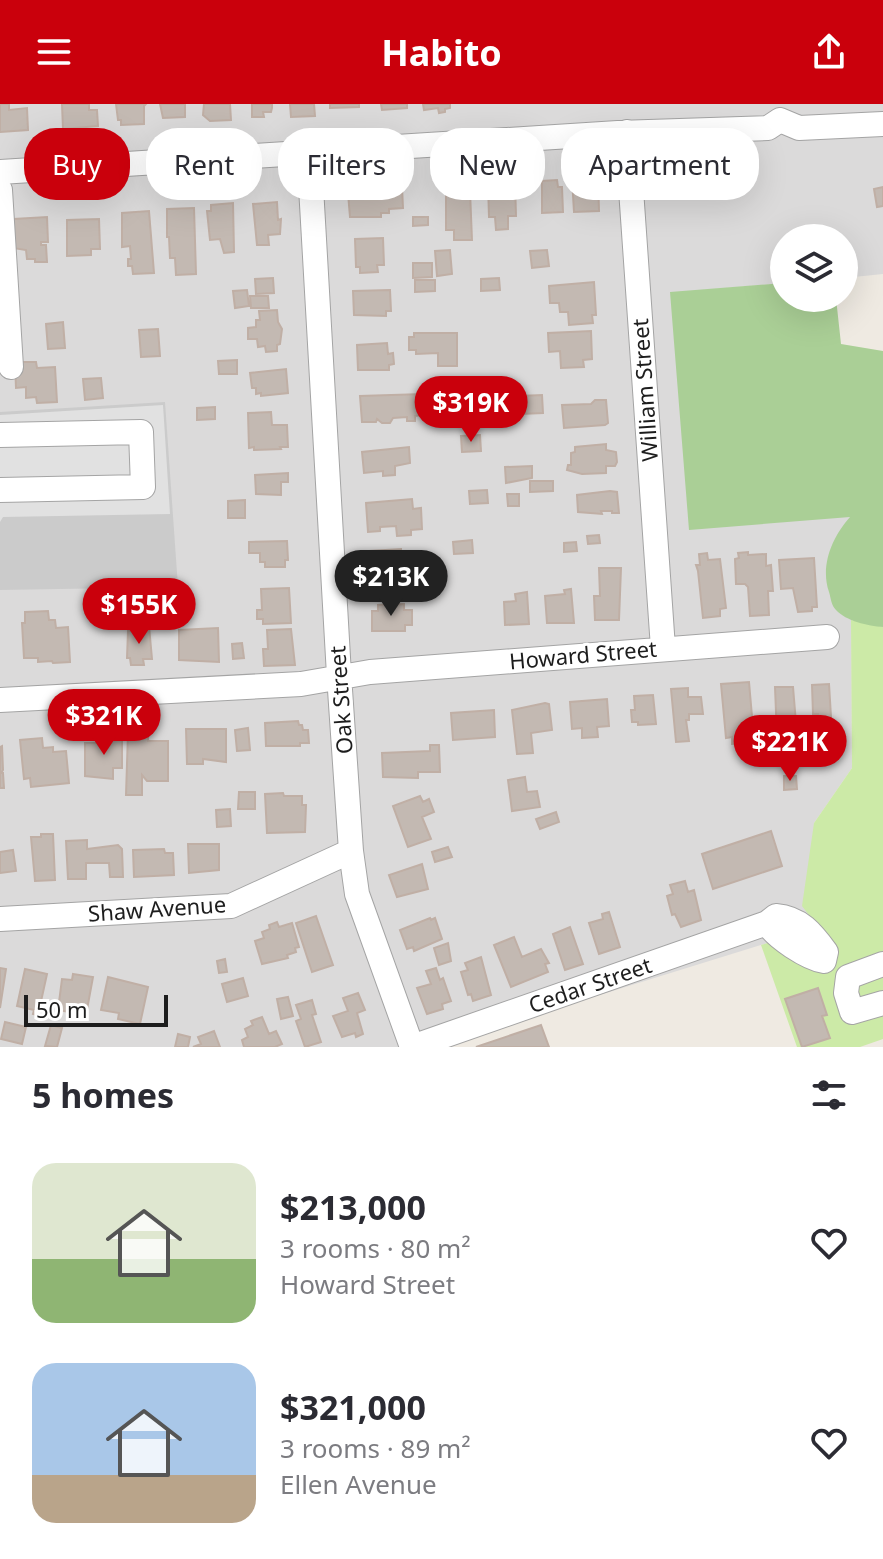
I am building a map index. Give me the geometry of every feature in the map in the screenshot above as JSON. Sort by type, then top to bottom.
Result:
[{"type":"street","points":[[759,128],[768,128],[781,112],[799,128],[883,124]]},
{"type":"street","points":[[414,145],[561,136]]},
{"type":"street","points":[[0,172],[278,154]]},
{"type":"street","points":[[0,190],[11,367]]},
{"type":"street","name":"Oak Street","points":[[312,200],[351,851],[357,894],[412,1047]]},
{"type":"street","name":"William Street","points":[[632,200],[663,648]]},
{"type":"street","points":[[0,435],[141,432],[143,487],[0,490]]},
{"type":"street","name":"Howard Street","points":[[0,700],[301,684],[339,675],[827,637]]},
{"type":"street","name":"Shaw Avenue","points":[[0,919],[231,906],[351,851]]},
{"type":"street","name":"Cedar Street","points":[[412,1047],[767,923],[773,934],[848,977]]},
{"type":"street","points":[[883,964],[848,977],[846,993],[852,1012],[883,1003]]},
{"type":"shaded area","points":[[0,104],[883,104],[883,274],[858,277],[858,224],[770,224],[770,284],[670,293],[851,517],[852,768],[814,823],[819,927],[432,1047],[0,1047]]},
{"type":"shaded area","points":[[165,402],[178,587],[0,590],[0,412]]},
{"type":"shaded area","points":[[163,405],[170,514],[3,517],[0,522],[0,415]]},
{"type":"green space","points":[[770,284],[770,312],[838,312],[841,344],[883,351],[883,627],[845,617],[831,601],[826,572],[829,552],[850,517],[689,530],[670,292]]},
{"type":"green space","points":[[851,620],[883,627],[883,1039],[860,1047],[797,1047],[761,945],[818,927],[802,906],[814,823],[852,768]]},
{"type":"building","points":[[0,104],[9,104],[9,110],[27,108],[28,128],[0,132]]},
{"type":"building","points":[[62,104],[89,104],[89,110],[97,110],[98,126],[63,128]]},
{"type":"building","points":[[116,104],[146,104],[144,124],[121,125]]},
{"type":"building","points":[[160,104],[185,104],[185,117],[163,118]]},
{"type":"building","points":[[204,104],[230,104],[231,120],[210,121],[203,115]]},
{"type":"building","points":[[252,104],[272,104],[271,112],[263,112],[264,117],[252,117]]},
{"type":"building","points":[[290,104],[314,104],[315,116],[291,117]]},
{"type":"building","points":[[330,104],[359,104],[359,107],[330,108]]},
{"type":"building","points":[[381,104],[407,104],[407,108],[382,110]]},
{"type":"building","points":[[423,104],[450,104],[450,108],[439,113],[438,108],[424,110]]},
{"type":"building","points":[[557,180],[558,187],[561,187],[563,212],[542,213],[545,181]]},
{"type":"building","points":[[883,187],[883,206],[877,207],[874,189]]},
{"type":"building","points":[[349,200],[403,200],[403,208],[389,209],[389,213],[381,213],[381,217],[350,217]]},
{"type":"building","points":[[446,200],[470,200],[472,240],[454,240],[454,230],[446,230]]},
{"type":"building","points":[[488,200],[516,200],[516,216],[508,216],[508,229],[496,230],[495,217],[489,217]]},
{"type":"building","points":[[573,200],[599,200],[599,211],[574,212]]},
{"type":"building","points":[[277,202],[280,234],[268,235],[269,245],[257,245],[253,204]]},
{"type":"building","points":[[233,203],[234,252],[224,253],[220,239],[210,240],[207,211],[211,211],[211,205]]},
{"type":"building","points":[[194,208],[196,274],[176,275],[175,258],[170,258],[167,237],[167,209]]},
{"type":"building","points":[[149,211],[154,273],[133,274],[132,266],[128,266],[130,246],[122,247],[122,213]]},
{"type":"building","points":[[47,217],[48,242],[41,242],[41,245],[46,245],[47,262],[35,262],[35,259],[27,259],[26,250],[13,248],[14,219]]},
{"type":"building","points":[[413,217],[428,217],[428,225],[413,226]]},
{"type":"building","points":[[99,219],[100,249],[91,249],[91,255],[67,256],[67,220]]},
{"type":"building","points":[[383,238],[384,265],[377,265],[378,272],[360,273],[360,267],[356,267],[355,239]]},
{"type":"building","points":[[450,250],[452,274],[437,276],[435,251]]},
{"type":"building","points":[[547,250],[549,266],[532,268],[530,251]]},
{"type":"building","points":[[413,263],[432,263],[432,277],[413,278]]},
{"type":"building","points":[[273,278],[274,293],[256,294],[255,279]]},
{"type":"building","points":[[499,278],[500,290],[481,291],[481,279]]},
{"type":"building","points":[[415,280],[435,280],[435,291],[415,292]]},
{"type":"building","points":[[594,282],[596,315],[592,315],[593,323],[569,325],[568,312],[560,312],[559,303],[550,303],[549,286]]},
{"type":"building","points":[[247,290],[249,306],[235,308],[233,291]]},
{"type":"building","points":[[390,290],[391,311],[386,311],[386,316],[354,315],[353,291]]},
{"type":"building","points":[[250,296],[268,296],[269,308],[251,308]]},
{"type":"building","points":[[277,310],[282,329],[280,344],[277,351],[266,352],[265,346],[258,347],[257,339],[248,339],[248,328],[256,327],[256,320],[260,320],[259,311]]},
{"type":"building","points":[[63,322],[65,348],[48,349],[46,324]]},
{"type":"building","points":[[158,329],[160,356],[141,357],[139,330]]},
{"type":"building","points":[[591,331],[592,359],[583,360],[584,367],[561,368],[560,351],[549,352],[548,333]]},
{"type":"building","points":[[414,333],[457,333],[457,366],[438,366],[438,353],[416,354],[416,350],[409,350],[409,337],[414,337]]},
{"type":"building","points":[[387,343],[388,354],[393,353],[394,364],[389,365],[389,370],[358,370],[357,345]]},
{"type":"building","points":[[237,360],[237,374],[219,374],[218,361]]},
{"type":"building","points":[[15,362],[36,362],[37,368],[55,367],[57,402],[37,403],[36,397],[26,398],[26,387],[16,388]]},
{"type":"building","points":[[286,369],[288,393],[256,394],[250,373]]},
{"type":"building","points":[[101,378],[103,398],[85,400],[83,379]]},
{"type":"building","points":[[423,394],[422,415],[415,416],[415,421],[407,421],[407,417],[393,418],[390,423],[377,419],[376,422],[362,422],[360,396]]},
{"type":"building","points":[[542,395],[543,413],[520,414],[519,396]]},
{"type":"building","points":[[595,400],[606,400],[608,423],[564,428],[562,405],[591,404]]},
{"type":"building","points":[[215,407],[215,419],[197,420],[197,408]]},
{"type":"building","points":[[271,412],[272,425],[287,425],[288,447],[249,448],[248,413]]},
{"type":"building","points":[[480,435],[481,451],[462,452],[461,436]]},
{"type":"building","points":[[606,444],[606,450],[616,452],[617,462],[615,466],[606,466],[606,473],[582,474],[567,470],[575,447]]},
{"type":"building","points":[[409,447],[410,463],[395,466],[395,475],[383,476],[383,471],[364,473],[362,452]]},
{"type":"building","points":[[532,466],[532,478],[506,483],[505,467]]},
{"type":"building","points":[[288,473],[288,482],[281,482],[281,495],[256,494],[255,475]]},
{"type":"building","points":[[530,481],[553,481],[553,491],[530,492]]},
{"type":"building","points":[[487,490],[488,503],[470,504],[469,491]]},
{"type":"building","points":[[617,492],[619,513],[578,512],[577,495]]},
{"type":"building","points":[[507,494],[519,494],[519,506],[508,506]]},
{"type":"building","points":[[412,499],[413,509],[421,508],[422,529],[411,530],[411,535],[397,536],[396,526],[368,532],[366,503]]},
{"type":"building","points":[[245,500],[245,518],[228,518],[228,501]]},
{"type":"building","points":[[599,535],[600,543],[588,544],[587,536]]},
{"type":"building","points":[[472,540],[473,553],[454,554],[453,542]]},
{"type":"building","points":[[287,541],[288,560],[285,560],[285,567],[265,567],[265,562],[260,562],[260,553],[249,553],[249,542]]},
{"type":"building","points":[[576,542],[577,551],[564,552],[564,543]]},
{"type":"building","points":[[401,549],[401,552],[413,551],[414,568],[401,569],[401,575],[372,576],[370,551]]},
{"type":"building","points":[[748,552],[748,555],[766,554],[766,566],[771,565],[773,591],[768,591],[769,615],[750,616],[748,587],[736,584],[735,559],[739,558],[738,553]]},
{"type":"building","points":[[707,553],[708,560],[720,559],[726,608],[720,609],[720,616],[703,618],[696,565],[700,565],[699,554]]},
{"type":"building","points":[[814,558],[817,607],[812,607],[812,611],[798,612],[793,588],[781,589],[779,560]]},
{"type":"building","points":[[599,568],[621,568],[619,620],[595,620],[594,596],[600,596]]},
{"type":"building","points":[[289,588],[291,623],[263,624],[263,619],[257,619],[257,610],[262,610],[261,589]]},
{"type":"building","points":[[571,589],[574,623],[547,623],[545,596],[565,594],[564,590]]},
{"type":"building","points":[[527,592],[529,624],[505,625],[504,602],[516,601],[515,594]]},
{"type":"building","points":[[123,593],[135,593],[136,610],[124,610]]},
{"type":"building","points":[[404,604],[404,610],[412,610],[412,625],[405,625],[405,631],[372,631],[372,611],[378,611],[378,605]]},
{"type":"building","points":[[48,611],[49,620],[55,620],[56,628],[68,627],[70,662],[38,662],[38,658],[24,658],[22,623],[25,623],[25,612]]},
{"type":"building","points":[[149,626],[152,659],[143,659],[144,665],[131,665],[130,658],[127,658],[128,631],[139,631],[139,627]]},
{"type":"building","points":[[218,628],[219,662],[179,660],[179,630]]},
{"type":"building","points":[[291,629],[295,665],[264,666],[263,649],[268,649],[267,630]]},
{"type":"building","points":[[242,643],[244,658],[233,659],[232,644]]},
{"type":"building","points":[[749,682],[753,728],[763,727],[765,748],[751,749],[750,736],[744,737],[744,743],[732,744],[732,737],[726,738],[721,684]]},
{"type":"building","points":[[829,684],[832,733],[821,733],[818,714],[813,714],[812,685]]},
{"type":"building","points":[[775,687],[793,687],[797,735],[777,737]]},
{"type":"building","points":[[688,688],[688,697],[701,697],[703,714],[689,714],[689,720],[686,720],[689,741],[676,742],[671,689]]},
{"type":"building","points":[[653,695],[656,724],[638,725],[638,722],[632,722],[634,696]]},
{"type":"building","points":[[607,699],[609,726],[597,727],[598,737],[582,738],[582,728],[572,729],[570,702]]},
{"type":"building","points":[[549,704],[552,730],[531,733],[533,753],[517,754],[512,710]]},
{"type":"building","points":[[494,710],[495,737],[453,740],[451,713]]},
{"type":"building","points":[[298,721],[303,730],[308,730],[309,743],[266,746],[265,723]]},
{"type":"building","points":[[248,728],[250,750],[237,751],[235,730]]},
{"type":"building","points":[[186,729],[226,729],[226,762],[203,759],[203,764],[187,764]]},
{"type":"building","points":[[128,733],[148,733],[148,741],[168,741],[168,781],[147,781],[142,775],[142,795],[126,795]]},
{"type":"building","points":[[103,736],[122,736],[122,768],[113,768],[113,779],[85,776],[85,743],[103,743]]},
{"type":"building","points":[[818,736],[819,754],[806,755],[805,737]]},
{"type":"building","points":[[42,738],[43,748],[53,747],[53,752],[66,751],[69,783],[31,787],[30,778],[24,779],[20,740]]},
{"type":"building","points":[[430,745],[439,745],[440,772],[418,772],[418,778],[383,777],[382,753],[430,751]]},
{"type":"building","points":[[0,747],[4,788],[0,788]]},
{"type":"building","points":[[784,776],[796,776],[797,789],[784,790]]},
{"type":"building","points":[[525,777],[527,792],[537,791],[540,807],[512,811],[508,780]]},
{"type":"building","points":[[239,792],[255,792],[255,809],[238,809]]},
{"type":"building","points":[[283,793],[284,796],[302,796],[302,805],[306,805],[305,832],[267,833],[265,794]]},
{"type":"building","points":[[420,796],[423,802],[429,799],[434,812],[422,817],[431,839],[408,847],[393,806]]},
{"type":"building","points":[[230,809],[231,826],[217,827],[216,810]]},
{"type":"building","points":[[556,812],[559,822],[540,829],[536,819]]},
{"type":"building","points":[[771,831],[782,866],[713,889],[702,854]]},
{"type":"building","points":[[41,834],[53,834],[55,880],[35,881],[31,837],[41,837]]},
{"type":"building","points":[[87,840],[87,849],[118,845],[122,849],[123,877],[110,877],[109,863],[86,863],[86,879],[68,879],[66,841]]},
{"type":"building","points":[[188,844],[219,844],[219,870],[189,873]]},
{"type":"building","points":[[448,847],[452,857],[435,862],[432,852]]},
{"type":"building","points":[[164,849],[165,853],[173,853],[174,875],[134,877],[133,850]]},
{"type":"building","points":[[13,850],[16,871],[0,873],[0,852]]},
{"type":"building","points":[[422,864],[428,889],[397,897],[389,875]]},
{"type":"building","points":[[685,881],[688,892],[694,890],[701,920],[681,927],[675,914],[672,915],[667,896],[673,894],[670,885]]},
{"type":"building","points":[[609,912],[620,947],[599,954],[589,923],[603,919],[602,914]]},
{"type":"building","points":[[316,916],[333,965],[312,972],[296,923]]},
{"type":"building","points":[[435,918],[442,939],[414,951],[413,947],[407,949],[400,930]]},
{"type":"building","points":[[277,922],[279,927],[292,923],[299,947],[295,948],[296,952],[287,955],[288,958],[262,964],[255,941],[264,938],[262,932]]},
{"type":"building","points":[[570,927],[583,964],[565,970],[553,934]]},
{"type":"building","points":[[514,937],[522,957],[541,949],[549,963],[545,964],[548,972],[511,987],[494,945]]},
{"type":"building","points":[[448,943],[451,961],[439,965],[434,948]]},
{"type":"building","points":[[481,957],[491,995],[473,1001],[461,972],[468,970],[465,963]]},
{"type":"building","points":[[225,959],[227,972],[219,973],[217,961]]},
{"type":"building","points":[[0,968],[6,969],[0,1008]]},
{"type":"building","points":[[436,968],[451,1001],[442,1004],[443,1009],[427,1014],[417,988],[431,984],[426,971]]},
{"type":"building","points":[[25,969],[47,974],[38,1015],[33,1014],[34,1010],[17,1006]]},
{"type":"building","points":[[73,974],[93,977],[86,1015],[58,1010],[62,979],[72,980]]},
{"type":"building","points":[[108,977],[148,987],[140,1024],[118,1019],[119,1013],[101,1010]]},
{"type":"building","points":[[243,978],[248,996],[227,1002],[222,984]]},
{"type":"building","points":[[818,988],[827,1015],[822,1016],[830,1038],[802,1047],[785,999]]},
{"type":"building","points":[[358,993],[365,1010],[357,1013],[363,1034],[342,1037],[333,1016],[348,1011],[343,998]]},
{"type":"building","points":[[288,997],[293,1016],[281,1019],[277,999]]},
{"type":"building","points":[[312,1000],[316,1014],[312,1015],[321,1042],[305,1047],[296,1021],[301,1019],[296,1005]]},
{"type":"building","points":[[262,1017],[269,1034],[276,1031],[282,1044],[275,1047],[244,1047],[242,1040],[248,1037],[245,1029],[253,1025],[251,1021]]},
{"type":"building","points":[[5,1022],[26,1027],[22,1044],[1,1039]]},
{"type":"building","points":[[51,1025],[62,1028],[57,1047],[45,1046]]},
{"type":"building","points":[[541,1025],[549,1047],[476,1047]]},
{"type":"building","points":[[214,1031],[220,1047],[193,1047],[201,1044],[198,1037]]},
{"type":"building","points":[[178,1034],[190,1037],[188,1047],[175,1047]]}]
